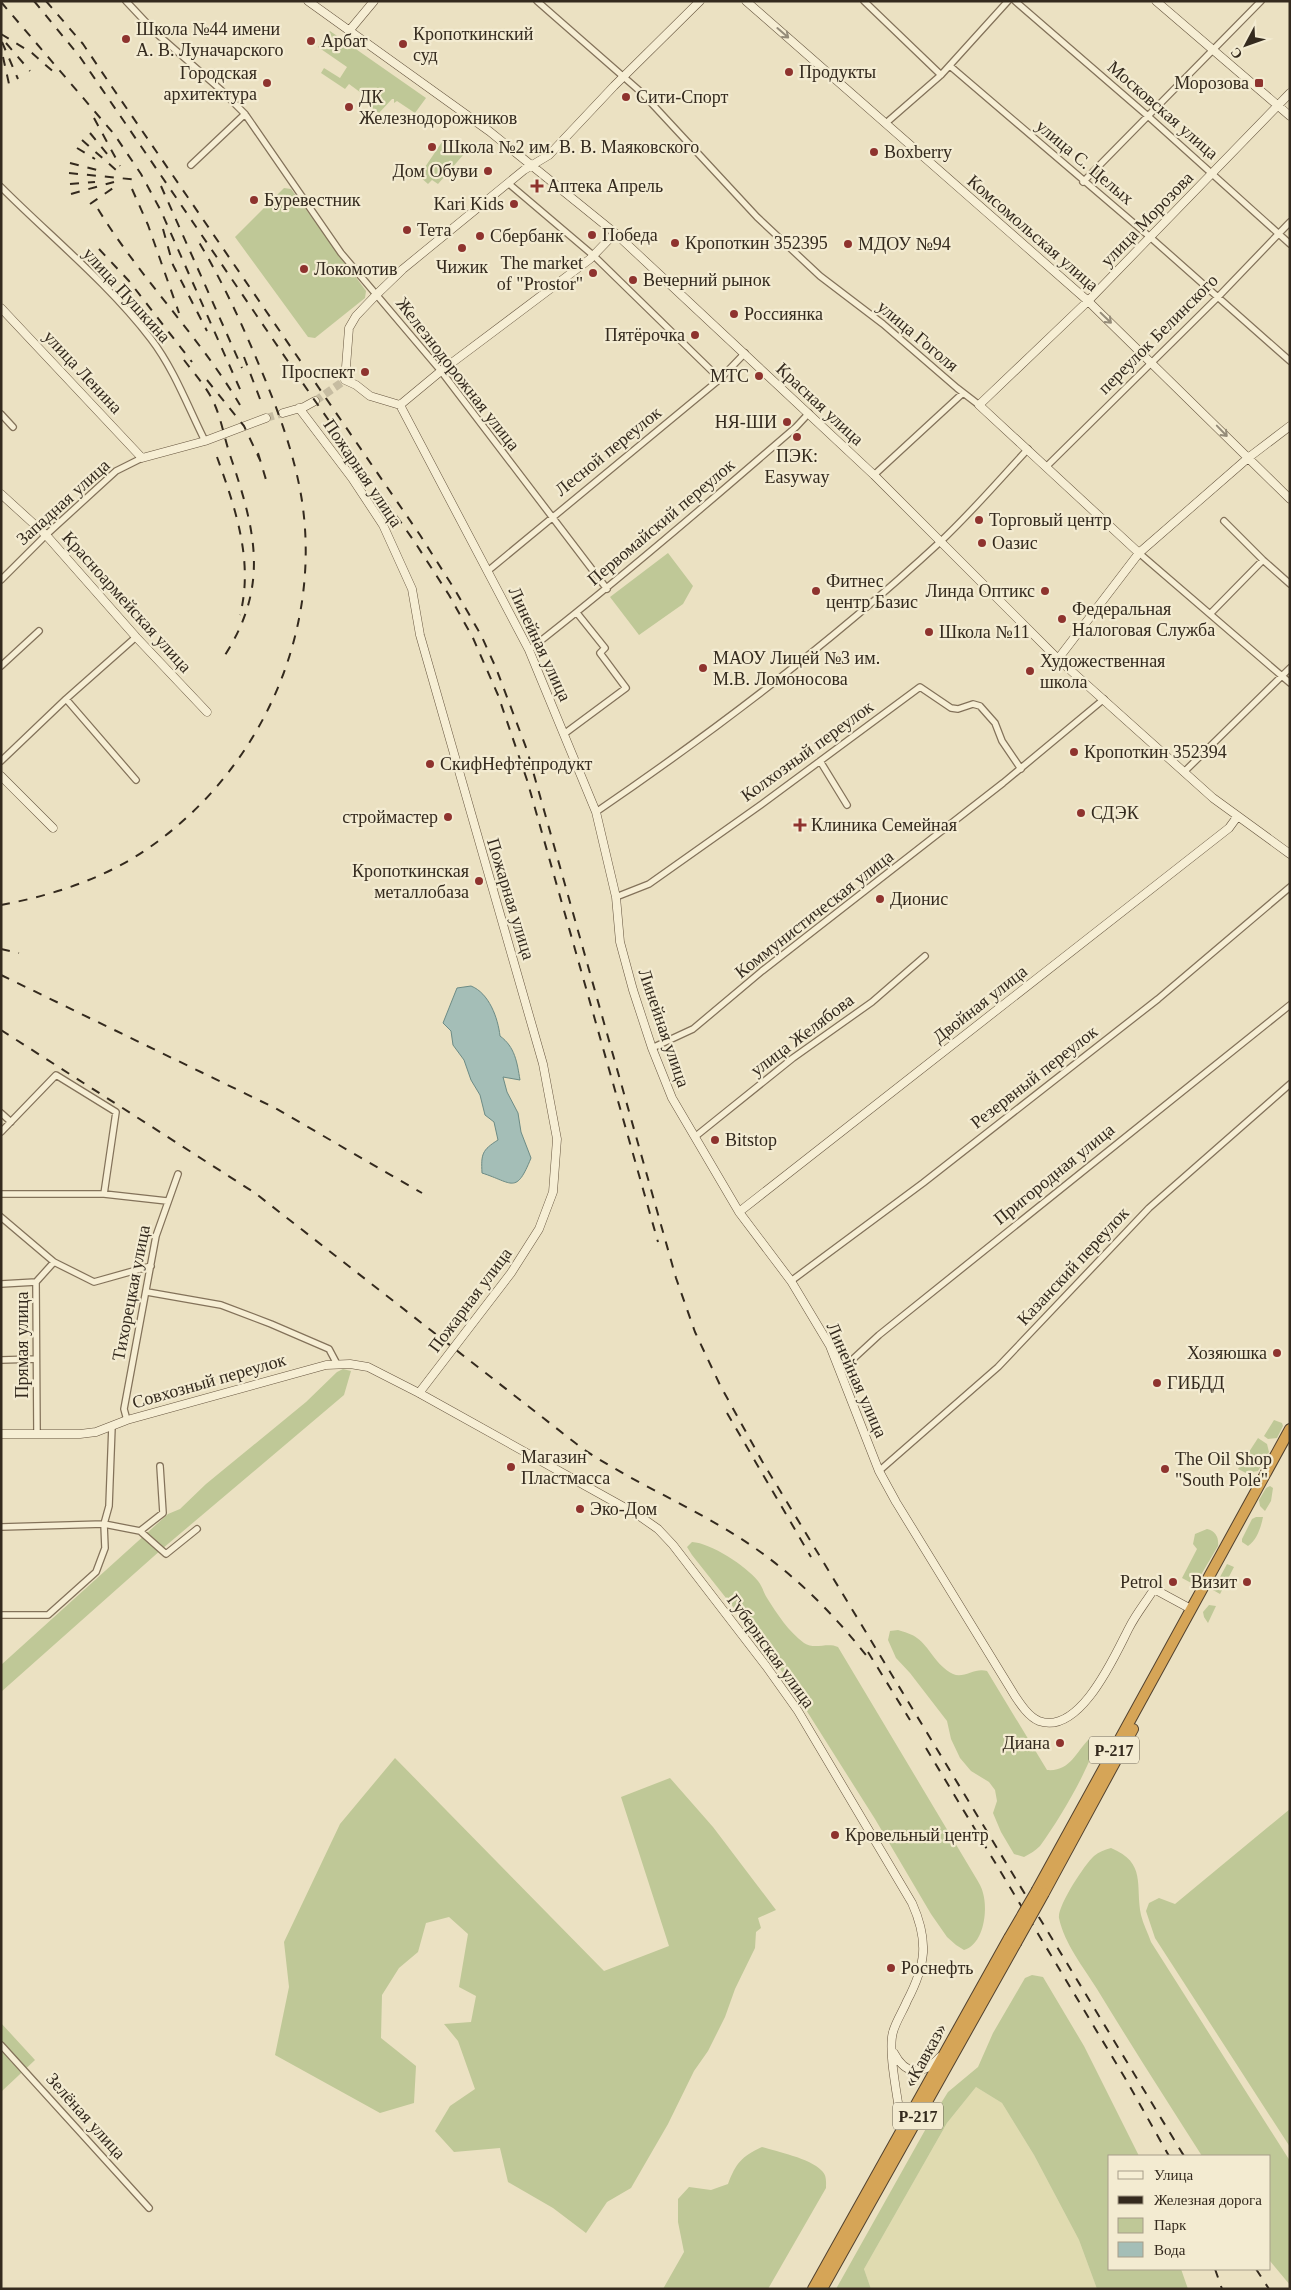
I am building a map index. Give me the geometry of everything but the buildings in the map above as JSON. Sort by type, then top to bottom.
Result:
[{"type":"highway","name":"Р-217","points":[[1191,1609],[1290,1429]]},
{"type":"highway","name":"«Кавказ»","points":[[822,2289],[1012,1941],[1181,1639],[1191,1609]]},
{"type":"highway","name":"«Кавказ»","points":[[814,2289],[948,2048],[1012,1941]]},
{"type":"street","name":"Железнодорожная улица","points":[[126,1],[156,33],[221,90],[245,114],[341,253],[441,371],[550,518],[607,589]]},
{"type":"street","name":"Красная улица","points":[[308,1],[489,131],[615,233],[874,475],[1058,659],[1237,817],[1290,854]]},
{"type":"street","points":[[349,31],[374,1]]},
{"type":"street","name":"улица Гоголя","points":[[537,1],[642,92],[757,217],[820,276],[883,324],[963,393],[979,404],[1139,553],[1290,683]]},
{"type":"street","points":[[615,233],[594,256],[441,371],[400,405],[370,396],[356,384],[343,381],[349,328],[356,316],[403,269],[508,183],[549,155],[623,77],[700,1]]},
{"type":"street","name":"Комсомольская улица","points":[[746,1],[1088,301],[1290,499]]},
{"type":"street","points":[[864,1],[941,75]]},
{"type":"street","points":[[886,123],[941,75],[1008,1]]},
{"type":"street","name":"Московская улица","points":[[1015,1],[1149,117],[1290,244]]},
{"type":"street","points":[[1156,1],[1290,116]]},
{"type":"street","points":[[1083,182],[1261,1]]},
{"type":"street","name":"улица С. Целых","points":[[950,66],[1290,361]]},
{"type":"street","name":"улица Морозова","points":[[979,404],[1088,301],[1290,93]]},
{"type":"street","points":[[191,165],[245,114]]},
{"type":"street","points":[[508,183],[594,256],[720,379]]},
{"type":"street","name":"улица Пушкина","points":[[1,187],[109,292],[152,340],[169,367],[205,441]]},
{"type":"street","name":"переулок Белинского","points":[[1047,466],[1218,297],[1290,222]]},
{"type":"street","name":"улица Ленина","points":[[1,308],[142,458]]},
{"type":"street","name":"Лесной переулок","points":[[488,570],[720,379],[745,353]]},
{"type":"street","points":[[874,475],[963,393]]},
{"type":"street","points":[[282,413],[315,401]]},
{"type":"street","name":"Линейная улица","points":[[400,405],[529,650],[596,812],[616,897],[620,942],[652,1048],[672,1098],[739,1212],[791,1281],[830,1346],[879,1470],[906,1519],[1015,1696],[1027,1712],[1039,1721],[1055,1722],[1074,1713],[1086,1703],[1117,1655],[1129,1627],[1154,1589],[1191,1609]]},
{"type":"street","name":"Пожарная улица","points":[[299,408],[352,478],[384,525],[412,589],[425,653],[543,1064],[557,1139],[553,1192],[539,1229],[511,1273],[419,1393]]},
{"type":"street","name":"Первомайский переулок","points":[[529,650],[607,589],[790,432],[808,413]]},
{"type":"street","points":[[1,414],[12,426]]},
{"type":"street","name":"Западная улица","points":[[1,580],[46,535],[116,471],[142,458],[205,441],[266,418]]},
{"type":"street","points":[[1058,659],[1139,553],[1248,458],[1290,426]]},
{"type":"street","points":[[596,812],[678,756],[786,674],[940,541],[1028,449]]},
{"type":"street","name":"Красноармейская улица","points":[[1,494],[46,535],[136,637],[207,712]]},
{"type":"street","points":[[1224,520],[1263,560],[1290,584]]},
{"type":"street","points":[[1210,614],[1263,560]]},
{"type":"street","points":[[564,734],[626,688],[600,653],[605,648],[577,613]]},
{"type":"street","points":[[1,666],[39,630]]},
{"type":"street","points":[[1,761],[66,699],[136,637]]},
{"type":"street","points":[[1184,772],[1290,668]]},
{"type":"street","name":"Колхозный переулок","points":[[616,897],[649,884],[920,687],[951,708],[958,709],[973,704],[980,706],[994,723],[1002,741],[1021,769]]},
{"type":"street","points":[[66,699],[136,780]]},
{"type":"street","name":"Коммунистическая улица","points":[[652,1048],[693,1029],[762,971],[1021,769],[1104,699]]},
{"type":"street","points":[[820,761],[847,805]]},
{"type":"street","points":[[1,776],[53,828]]},
{"type":"street","name":"Двойная улица","points":[[739,1212],[1229,828],[1237,817]]},
{"type":"street","name":"Резервный переулок","points":[[791,1281],[923,1183],[1134,1017],[1290,887]]},
{"type":"street","name":"улица Желябова","points":[[696,1136],[793,1058],[872,1002],[925,956]]},
{"type":"street","name":"Пригородная улица","points":[[840,1372],[887,1329],[1290,1004]]},
{"type":"street","points":[[1,1132],[56,1075],[116,1112],[104,1194]]},
{"type":"street","name":"Казанский переулок","points":[[879,1470],[998,1367],[1149,1208],[1290,1084]]},
{"type":"street","points":[[1,1113],[11,1122]]},
{"type":"street","name":"Тихорецкая улица","points":[[127,1420],[124,1409],[156,1236],[178,1174]]},
{"type":"street","points":[[1,1194],[104,1194],[167,1201]]},
{"type":"street","points":[[1,1217],[54,1262],[94,1282],[151,1266]]},
{"type":"street","name":"Прямая улица","points":[[37,1434],[36,1282],[54,1262]]},
{"type":"street","points":[[1,1284],[36,1282]]},
{"type":"street","points":[[147,1292],[220,1305],[271,1324],[329,1349],[338,1364]]},
{"type":"street","points":[[1,1360],[36,1359]]},
{"type":"street","name":"Совхозный переулок","points":[[1,1434],[80,1434],[96,1432],[127,1420],[244,1386],[326,1365],[338,1364],[368,1368],[419,1393]]},
{"type":"street","name":"Губернская улица","points":[[419,1393],[638,1515],[658,1529],[674,1545],[766,1666],[798,1711],[912,1903],[920,1922],[924,1948],[921,1973],[893,2032],[891,2047]]},
{"type":"street","points":[[1,1614],[48,1615],[96,1572],[105,1548],[104,1524],[109,1506],[112,1426]]},
{"type":"street","points":[[140,1531],[163,1513],[160,1466]]},
{"type":"street","points":[[1,1527],[104,1524],[140,1531],[166,1554],[197,1529]]},
{"type":"street","name":"Зелёная улица","points":[[1,2045],[149,2208]]},
{"type":"street","points":[[891,2047],[899,2062],[905,2068],[913,2071],[928,2067],[948,2048]]},
{"type":"street","points":[[891,2047],[902,2130]]},
{"type":"shaded area","points":[[976,2087],[1002,2103],[1034,2155],[1079,2240],[1097,2289],[871,2289],[864,2269],[947,2123]]},
{"type":"green space","points":[[330,31],[426,98],[415,113],[397,101],[394,103],[394,99],[392,99],[379,113],[365,103],[368,98],[349,84],[345,89],[321,73],[324,68],[340,78],[347,67],[318,47]]},
{"type":"green space","points":[[444,139],[464,154],[438,184],[432,180],[428,184],[419,176]]},
{"type":"green space","name":"Локомотив","points":[[284,188],[291,189],[366,291],[365,298],[315,338],[308,337],[235,237]]},
{"type":"green space","points":[[668,553],[693,586],[683,604],[639,635],[610,597]]},
{"type":"green space","points":[[343,1369],[351,1371],[344,1395],[162,1549],[1,1692],[1,1665],[168,1514],[180,1509],[206,1484],[306,1402],[337,1372]]},
{"type":"green space","points":[[1274,1420],[1282,1423],[1283,1426],[1277,1438],[1268,1439],[1264,1436]]},
{"type":"green space","points":[[1258,1438],[1267,1444],[1269,1452],[1258,1471],[1246,1473],[1238,1469]]},
{"type":"green space","points":[[1270,1486],[1273,1488],[1271,1501],[1265,1511],[1260,1506],[1259,1500],[1266,1488]]},
{"type":"green space","points":[[1263,1517],[1260,1529],[1248,1546],[1242,1542],[1242,1539],[1252,1519]]},
{"type":"green space","points":[[1207,1529],[1213,1531],[1216,1535],[1218,1546],[1195,1585],[1182,1578],[1197,1549],[1193,1544],[1195,1534]]},
{"type":"green space","points":[[692,1542],[709,1546],[737,1562],[752,1575],[793,1634],[804,1643],[812,1646],[830,1645],[838,1647],[983,1891],[985,1908],[983,1926],[971,1947],[964,1950],[956,1945],[947,1937],[931,1914],[875,1819],[772,1656],[692,1555],[687,1547]]},
{"type":"green space","points":[[1227,1564],[1234,1567],[1220,1594],[1213,1590]]},
{"type":"green space","points":[[1209,1605],[1216,1606],[1208,1623],[1203,1612]]},
{"type":"green space","points":[[898,1630],[910,1634],[922,1642],[937,1661],[953,1674],[961,1675],[978,1670],[987,1671],[1047,1770],[1055,1770],[1067,1764],[1089,1739],[1096,1743],[1086,1768],[1064,1810],[1040,1846],[1028,1855],[1024,1857],[1014,1854],[1001,1832],[993,1813],[997,1801],[995,1790],[989,1782],[971,1771],[960,1758],[951,1739],[947,1721],[896,1658],[888,1640],[890,1631]]},
{"type":"green space","points":[[395,1758],[604,1971],[669,1946],[621,1797],[670,1778],[713,1827],[776,1910],[758,1918],[761,1928],[756,1932],[755,1948],[735,1989],[725,2017],[708,2051],[694,2071],[668,2124],[631,2188],[607,2202],[586,2233],[553,2208],[508,2182],[500,2148],[454,2152],[435,2131],[450,2106],[475,2089],[458,2041],[444,2024],[471,2022],[476,1996],[459,1987],[468,1934],[449,1917],[426,1923],[418,1952],[399,1968],[382,1995],[381,2038],[416,2066],[414,2103],[380,2113],[275,2055],[289,1987],[284,1942],[340,1824]]},
{"type":"green space","points":[[1290,1809],[1290,2147],[1155,1938],[1146,1911],[1149,1903],[1159,1898],[1175,1904]]},
{"type":"green space","points":[[1111,1848],[1122,1854],[1135,1868],[1141,1915],[1151,1942],[1290,2161],[1290,2285],[1271,2262],[1271,2155],[1201,2155],[1065,1937],[1059,1918],[1062,1905],[1078,1877],[1090,1861],[1104,1850]]},
{"type":"green space","points":[[1032,1975],[1043,1977],[1084,2046],[1138,2155],[1108,2155],[1108,2270],[1181,2270],[1188,2289],[1097,2289],[1079,2240],[1034,2155],[1002,2103],[976,2087],[947,2123],[864,2269],[871,2289],[836,2289],[933,2116],[948,2092],[978,2067],[993,2033],[1025,1978]]},
{"type":"green space","points":[[1,2023],[35,2060],[1,2092]]},
{"type":"green space","points":[[762,2147],[810,2162],[823,2172],[826,2181],[826,2188],[768,2289],[663,2289],[684,2252],[678,2222],[678,2199],[689,2187],[711,2190],[728,2184],[740,2161]]},
{"type":"water","points":[[471,986],[488,1000],[495,1014],[500,1036],[512,1050],[518,1067],[520,1080],[503,1077],[507,1092],[518,1113],[521,1132],[531,1158],[526,1170],[517,1182],[507,1182],[482,1173],[482,1157],[486,1150],[498,1140],[494,1122],[485,1115],[480,1095],[471,1080],[464,1060],[453,1045],[451,1031],[443,1023],[457,988]]},
{"type":"tunnel","points":[[315,401],[341,383]]},
{"type":"tunnel","points":[[266,418],[283,413]]},
{"type":"railway","points":[[34,1],[80,57],[313,398],[414,541],[449,595],[473,638],[498,695],[527,780],[658,1242]]},
{"type":"railway","points":[[46,1],[83,44],[420,535],[481,635],[496,668],[527,750],[676,1278],[695,1332],[720,1385],[762,1461],[1183,2155]]},
{"type":"railway","points":[[1,2],[114,134],[141,174],[161,211],[243,396]]},
{"type":"railway","points":[[1,34],[32,53],[57,75]]},
{"type":"railway","points":[[2,42],[18,79]]},
{"type":"railway","points":[[6,43],[30,71]]},
{"type":"railway","points":[[3,57],[9,84]]},
{"type":"railway","points":[[94,118],[120,166]]},
{"type":"railway","points":[[90,133],[112,160]]},
{"type":"railway","points":[[82,140],[116,170]]},
{"type":"railway","points":[[77,148],[95,159]]},
{"type":"railway","points":[[70,163],[101,171]]},
{"type":"railway","points":[[69,173],[139,180]]},
{"type":"railway","points":[[70,184],[95,182]]},
{"type":"railway","points":[[71,194],[114,182]]},
{"type":"railway","points":[[90,204],[116,186]]},
{"type":"railway","points":[[161,186],[242,368]]},
{"type":"railway","points":[[132,189],[148,225],[179,313]]},
{"type":"railway","points":[[98,209],[132,259],[206,355],[240,405]]},
{"type":"railway","points":[[163,229],[173,265],[207,331]]},
{"type":"railway","points":[[1,905],[79,884],[116,868],[150,847],[189,815],[223,779],[252,739],[275,695],[292,649],[302,600],[306,551],[299,484],[291,451],[255,355],[224,288],[197,239]]},
{"type":"railway","points":[[99,249],[129,281],[192,362]]},
{"type":"railway","points":[[244,357],[260,399]]},
{"type":"railway","points":[[184,360],[208,392],[217,411],[240,485],[252,535],[254,558],[253,582],[248,606],[239,630],[225,655]]},
{"type":"railway","points":[[207,380],[244,426],[260,460]]},
{"type":"railway","points":[[258,453],[267,483]]},
{"type":"railway","points":[[217,457],[236,515],[244,554],[244,595],[240,615]]},
{"type":"railway","points":[[1,949],[19,953]]},
{"type":"railway","points":[[1,975],[275,1108],[422,1193]]},
{"type":"railway","points":[[1,1030],[255,1193],[583,1449],[710,1520],[769,1558],[829,1612],[869,1659]]},
{"type":"railway","points":[[727,1413],[811,1557]]},
{"type":"railway","points":[[868,1652],[910,1720]]},
{"type":"railway","points":[[926,1748],[1125,2078],[1168,2155]]},
{"type":"railway","points":[[1215,2270],[1222,2289]]},
{"type":"railway","points":[[1257,2270],[1269,2289]]},
{"type":"place","name":"Школа №44 имени А. В. Луначарского","points":[[126,39]]},
{"type":"place","name":"Арбат","points":[[311,41]]},
{"type":"place","name":"Кропоткинский суд","points":[[403,44]]},
{"type":"place","name":"Продукты","points":[[789,72]]},
{"type":"place","name":"Городская архитектура","points":[[267,83]]},
{"type":"place","name":"Морозова","points":[[1259,83]]},
{"type":"place","name":"Сити-Спорт","points":[[626,97]]},
{"type":"place","name":"ДК Железнодорожников","points":[[349,107]]},
{"type":"place","name":"Школа №2 им. В. В. Маяковского","points":[[432,147]]},
{"type":"place","name":"Boxberry","points":[[874,152]]},
{"type":"place","name":"Дом Обуви","points":[[488,171]]},
{"type":"place","name":"Аптека Апрель","points":[[537,186]]},
{"type":"place","name":"Буревестник","points":[[254,200]]},
{"type":"place","name":"Kari Kids","points":[[514,204]]},
{"type":"place","name":"Тета","points":[[407,230]]},
{"type":"place","name":"Победа","points":[[592,235]]},
{"type":"place","name":"Сбербанк","points":[[480,236]]},
{"type":"place","name":"Кропоткин 352395","points":[[675,243]]},
{"type":"place","name":"МДОУ №94","points":[[848,244]]},
{"type":"place","name":"Чижик","points":[[462,248]]},
{"type":"place","name":"Локомотив","points":[[304,269]]},
{"type":"place","name":"The market of \"Prostor\"","points":[[593,273]]},
{"type":"place","name":"Вечерний рынок","points":[[633,280]]},
{"type":"place","name":"Россиянка","points":[[734,314]]},
{"type":"place","name":"Пятёрочка","points":[[695,335]]},
{"type":"place","name":"Проспект","points":[[365,372]]},
{"type":"place","name":"МТС","points":[[759,376]]},
{"type":"place","name":"НЯ-ШИ","points":[[787,422]]},
{"type":"place","name":"ПЭК: Easyway","points":[[797,437]]},
{"type":"place","name":"Торговый центр","points":[[979,520]]},
{"type":"place","name":"Оазис","points":[[982,543]]},
{"type":"place","name":"Фитнес центр Базис","points":[[816,591]]},
{"type":"place","name":"Линда Оптикс","points":[[1045,591]]},
{"type":"place","name":"Федеральная Налоговая Служба","points":[[1062,619]]},
{"type":"place","name":"Школа №11","points":[[929,632]]},
{"type":"place","name":"МАОУ Лицей №3 им. М.В. Ломоносова","points":[[703,668]]},
{"type":"place","name":"Художественная школа","points":[[1030,671]]},
{"type":"place","name":"Кропоткин 352394","points":[[1074,752]]},
{"type":"place","name":"СкифНефтепродукт","points":[[430,764]]},
{"type":"place","name":"СДЭК","points":[[1081,813]]},
{"type":"place","name":"строймастер","points":[[448,817]]},
{"type":"place","name":"Клиника Семейная","points":[[800,825]]},
{"type":"place","name":"Кропоткинская металлобаза","points":[[479,881]]},
{"type":"place","name":"Дионис","points":[[880,899]]},
{"type":"place","name":"Bitstop","points":[[715,1140]]},
{"type":"place","name":"Хозяюшка","points":[[1277,1353]]},
{"type":"place","name":"ГИБДД","points":[[1157,1383]]},
{"type":"place","name":"Магазин Пластмасса","points":[[511,1467]]},
{"type":"place","name":"The Oil Shop \"South Pole\"","points":[[1165,1469]]},
{"type":"place","name":"Эко-Дом","points":[[580,1509]]},
{"type":"place","name":"Petrol","points":[[1173,1582]]},
{"type":"place","name":"Визит","points":[[1247,1582]]},
{"type":"place","name":"Диана","points":[[1060,1743]]},
{"type":"place","name":"Кровельный центр","points":[[835,1835]]},
{"type":"place","name":"Роснефть","points":[[891,1968]]}]
